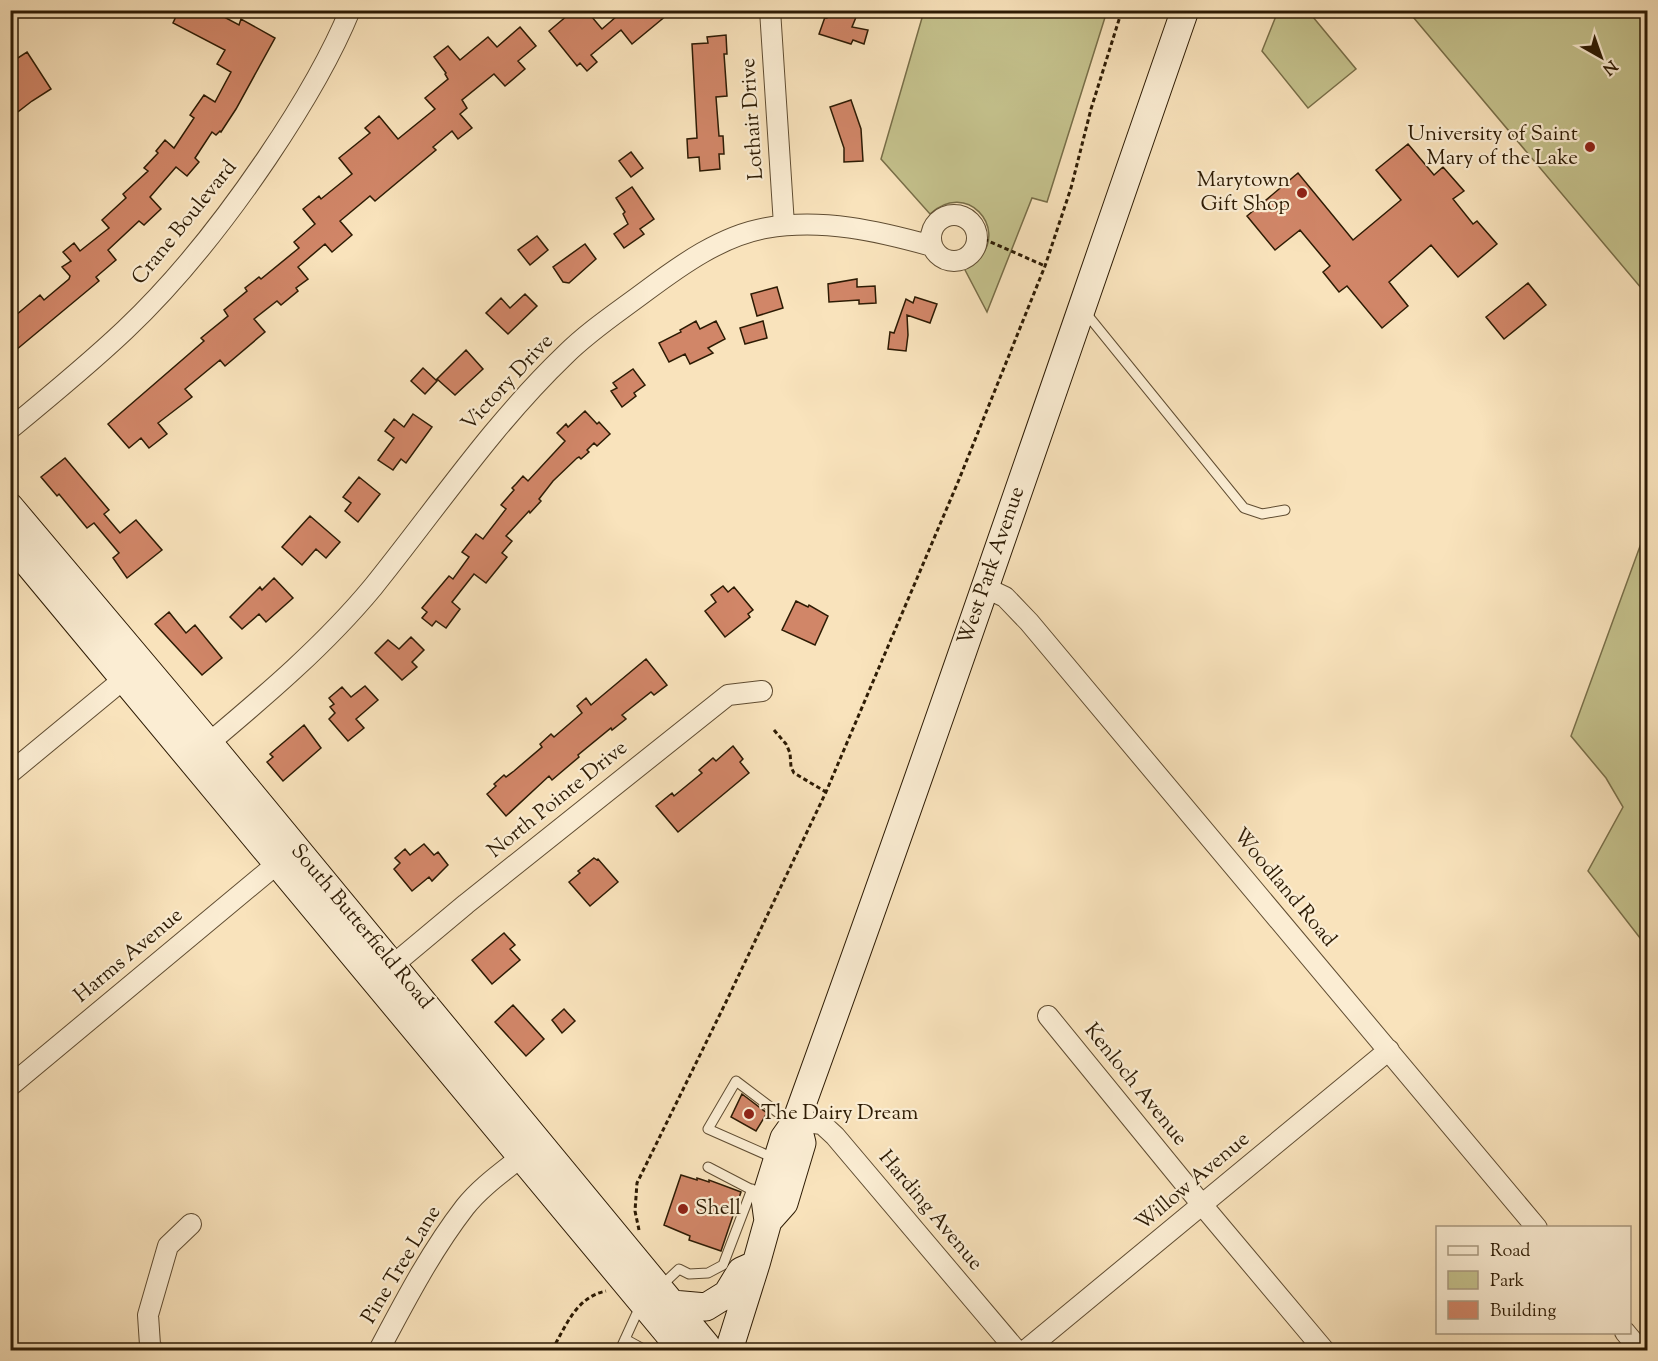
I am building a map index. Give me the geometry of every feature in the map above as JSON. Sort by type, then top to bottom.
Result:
[{"type":"main road","name":"West Park Avenue","points":[[729,1350],[756,1264],[761,1203],[784,1137],[796,1121],[986,588],[1185,10]]},
{"type":"main road","name":"South Butterfield Road","points":[[10,507],[393,965],[659,1299],[682,1350]]},
{"type":"main road","name":"South Butterfield Road","points":[[10,542],[125,678],[520,1158],[706,1345],[708,1350]]},
{"type":"main road","name":"West Park Avenue","points":[[761,1203],[784,1203],[802,1143],[796,1121]]},
{"type":"main road","points":[[659,1299],[706,1307],[727,1294],[741,1271],[756,1264]]},
{"type":"street","name":"Crane Boulevard","points":[[10,429],[126,329],[189,263],[237,202],[288,126],[308,93],[350,10]]},
{"type":"street","name":"Lothair Drive","points":[[770,10],[784,225]]},
{"type":"street","points":[[949,215],[964,217],[970,222],[977,236],[969,255],[955,261],[941,257],[932,246],[932,231],[936,224],[949,215]]},
{"type":"street","name":"Victory Drive","points":[[209,743],[256,703],[342,622],[372,588],[491,435],[565,355],[594,330],[694,257],[736,236],[784,225],[855,227],[883,232],[932,246]]},
{"type":"street","name":"Woodland Road","points":[[986,588],[1005,597],[1029,622],[1536,1226]]},
{"type":"street","points":[[10,772],[125,678]]},
{"type":"street","name":"North Pointe Drive","points":[[393,965],[728,695],[762,691]]},
{"type":"street","name":"Harms Avenue","points":[[10,1086],[278,863]]},
{"type":"street","name":"Kenloch Avenue","points":[[1048,1016],[1324,1350]]},
{"type":"street","name":"Willow Avenue","points":[[1026,1350],[1389,1050]]},
{"type":"street","name":"Harding Avenue","points":[[796,1121],[822,1124],[835,1136],[1016,1350]]},
{"type":"street","name":"Pine Tree Lane","points":[[379,1350],[420,1273],[466,1207],[485,1187],[520,1158]]},
{"type":"street","points":[[153,1350],[150,1345],[148,1315],[168,1246],[190,1224]]},
{"type":"street","points":[[1627,1334],[1640,1350]]},
{"type":"lane","points":[[1082,308],[1244,508],[1262,514],[1286,510]]},
{"type":"lane","points":[[777,1160],[708,1129],[736,1081],[777,1112],[796,1121]]},
{"type":"lane","points":[[620,1350],[636,1315],[659,1299],[679,1269],[689,1275],[708,1273],[723,1265],[761,1203],[708,1167]]},
{"type":"lane","points":[[625,1339],[645,1350]]},
{"type":"path","points":[[641,1240],[635,1211],[638,1183],[826,792],[958,482],[1045,266],[1071,188],[1091,110],[1122,10]]},
{"type":"path","points":[[977,236],[1045,266]]},
{"type":"path","points":[[774,730],[786,744],[794,773],[826,792]]},
{"type":"path","points":[[552,1350],[577,1306],[590,1295],[609,1290]]},
{"type":"green space","points":[[924,11],[1107,11],[1047,202],[1032,198],[987,312],[964,268],[980,257],[987,245],[989,233],[986,222],[979,212],[969,205],[957,202],[944,205],[930,214],[881,159]]},
{"type":"green space","points":[[1278,11],[1308,11],[1356,69],[1308,108],[1262,51]]},
{"type":"green space","name":"University of Saint Mary of the Lake","points":[[1408,11],[1647,11],[1647,295]]},
{"type":"green space","points":[[1647,527],[1648,947],[1588,871],[1623,807],[1606,778],[1571,736]]},
{"type":"building","points":[[179,10],[211,10],[239,25],[241,19],[275,38],[221,132],[216,135],[212,132],[195,158],[199,162],[187,176],[176,167],[150,197],[161,209],[144,225],[139,221],[108,250],[116,260],[96,277],[99,281],[10,355],[10,320],[40,295],[44,300],[69,279],[70,276],[62,267],[71,261],[63,252],[74,243],[80,251],[109,228],[102,220],[126,198],[123,194],[148,171],[144,168],[158,153],[156,151],[165,140],[174,148],[194,118],[190,115],[204,95],[215,102],[231,72],[217,64],[225,50],[173,23]]},
{"type":"building","points":[[574,10],[586,10],[602,29],[624,10],[673,10],[632,44],[621,30],[591,55],[597,62],[587,71],[580,63],[577,66],[549,31]]},
{"type":"building","points":[[830,10],[859,10],[852,27],[868,30],[864,44],[853,40],[851,44],[819,34]]},
{"type":"building","points":[[520,27],[536,46],[518,61],[525,69],[505,86],[494,74],[462,100],[467,108],[460,114],[472,128],[458,139],[452,131],[433,147],[436,150],[375,201],[370,196],[340,221],[352,235],[332,252],[325,244],[298,267],[308,279],[296,288],[298,291],[281,305],[277,301],[254,319],[265,332],[225,366],[220,360],[185,389],[192,397],[158,423],[167,434],[149,448],[141,438],[129,448],[108,424],[204,341],[201,338],[228,316],[224,310],[247,291],[245,288],[259,277],[261,279],[299,248],[294,242],[315,224],[303,209],[319,196],[321,199],[352,174],[339,158],[370,133],[365,128],[379,116],[398,139],[435,109],[425,98],[448,79],[434,57],[448,46],[460,60],[488,37],[497,47]]},
{"type":"building","points":[[726,35],[727,54],[724,54],[727,96],[716,97],[719,136],[723,136],[724,154],[719,154],[720,169],[700,171],[699,157],[688,158],[687,139],[697,138],[692,44],[708,43],[707,37]]},
{"type":"building","points":[[27,52],[51,89],[10,118],[10,63]]},
{"type":"building","points":[[851,100],[861,129],[863,161],[844,162],[844,148],[830,107]]},
{"type":"building","points":[[1408,144],[1434,175],[1443,167],[1464,191],[1453,199],[1473,224],[1477,221],[1497,244],[1458,277],[1431,245],[1389,282],[1408,306],[1382,328],[1347,286],[1339,292],[1323,272],[1330,266],[1300,230],[1275,250],[1247,216],[1298,173],[1353,240],[1401,200],[1376,170]]},
{"type":"building","points":[[631,152],[643,168],[631,177],[619,161]]},
{"type":"building","points":[[632,187],[654,219],[640,229],[644,234],[624,248],[614,234],[628,224],[623,214],[625,212],[616,198]]},
{"type":"building","points":[[537,236],[548,250],[530,265],[518,250]]},
{"type":"building","points":[[585,244],[596,259],[569,283],[563,282],[553,267]]},
{"type":"building","points":[[857,279],[857,287],[875,286],[876,303],[859,304],[859,300],[829,302],[828,284]]},
{"type":"building","points":[[1528,283],[1546,305],[1504,339],[1486,317]]},
{"type":"building","points":[[777,287],[783,308],[757,316],[751,294]]},
{"type":"building","points":[[525,294],[537,306],[508,334],[486,313],[501,298],[510,308]]},
{"type":"building","points":[[915,297],[937,304],[930,323],[907,315],[906,351],[888,349],[890,332],[894,333],[906,299],[913,303]]},
{"type":"building","points":[[696,321],[700,329],[716,321],[725,339],[708,348],[713,353],[690,364],[685,354],[669,362],[659,343]]},
{"type":"building","points":[[763,321],[767,338],[745,344],[740,328]]},
{"type":"building","points":[[466,350],[483,369],[455,395],[437,379]]},
{"type":"building","points":[[423,368],[437,381],[425,394],[411,381]]},
{"type":"building","points":[[633,369],[645,385],[634,393],[636,396],[622,407],[611,391],[617,388],[613,383]]},
{"type":"building","points":[[585,411],[610,434],[597,446],[594,443],[587,450],[589,452],[581,459],[577,458],[553,481],[539,499],[541,501],[506,536],[512,541],[502,553],[507,557],[486,583],[474,574],[452,602],[460,609],[446,628],[436,621],[432,626],[422,618],[427,612],[422,608],[449,576],[453,579],[469,557],[462,552],[476,534],[483,539],[506,509],[501,505],[514,490],[512,488],[523,476],[528,481],[565,441],[557,433],[566,424],[568,427]]},
{"type":"building","points":[[413,414],[432,427],[406,463],[401,459],[393,470],[378,460],[394,438],[385,431],[394,419],[404,427]]},
{"type":"building","points":[[65,458],[109,510],[104,514],[120,533],[136,520],[162,550],[127,578],[113,558],[119,553],[94,523],[87,528],[59,494],[57,496],[41,477]]},
{"type":"building","points":[[359,477],[380,494],[358,522],[345,511],[351,503],[343,497]]},
{"type":"building","points":[[310,516],[340,542],[326,558],[316,549],[302,565],[282,547]]},
{"type":"building","points":[[274,578],[293,598],[266,622],[259,614],[242,629],[230,617],[260,587],[262,590]]},
{"type":"building","points":[[723,586],[728,592],[734,587],[753,610],[748,614],[750,617],[725,637],[705,611],[716,602],[711,595]]},
{"type":"building","points":[[796,601],[808,607],[809,605],[828,616],[815,645],[782,630]]},
{"type":"building","points":[[169,612],[186,633],[195,625],[222,658],[202,675],[155,624]]},
{"type":"building","points":[[411,637],[424,650],[412,662],[417,667],[402,680],[375,653],[388,640],[399,649]]},
{"type":"building","points":[[646,659],[667,685],[654,695],[651,692],[622,715],[626,719],[578,755],[579,757],[552,780],[549,776],[506,816],[487,794],[496,786],[494,784],[504,775],[506,777],[514,771],[542,747],[540,744],[551,734],[554,737],[582,713],[577,706],[586,698],[591,705]]},
{"type":"building","points":[[365,686],[378,700],[356,719],[364,728],[348,741],[329,719],[335,713],[330,707],[334,704],[329,698],[342,687],[351,697]]},
{"type":"building","points":[[304,725],[321,748],[283,781],[267,762],[273,757],[270,754]]},
{"type":"building","points":[[733,746],[743,759],[740,762],[749,773],[678,832],[656,806],[672,793],[674,796],[702,773],[699,770],[713,758],[716,761]]},
{"type":"building","points":[[424,844],[434,855],[438,852],[448,865],[432,881],[429,877],[412,891],[394,869],[400,863],[395,858],[405,849],[410,855]]},
{"type":"building","points":[[594,858],[598,859],[618,882],[590,906],[569,882]]},
{"type":"building","points":[[504,933],[515,945],[510,949],[520,960],[492,984],[472,960]]},
{"type":"building","points":[[513,1005],[544,1039],[526,1056],[495,1022]]},
{"type":"building","points":[[564,1009],[575,1021],[562,1033],[552,1020]]},
{"type":"building","name":"The Dairy Dream","points":[[742,1094],[767,1113],[756,1131],[731,1117]]},
{"type":"building","points":[[681,1175],[697,1180],[697,1178],[709,1182],[709,1180],[741,1192],[721,1251],[689,1240],[690,1236],[664,1225]]},
{"type":"place","name":"University of Saint Mary of the Lake","points":[[1590,147]]},
{"type":"place","name":"Marytown Gift Shop","points":[[1302,193]]},
{"type":"place","name":"The Dairy Dream","points":[[749,1114]]},
{"type":"place","name":"Shell","points":[[683,1209]]}]
